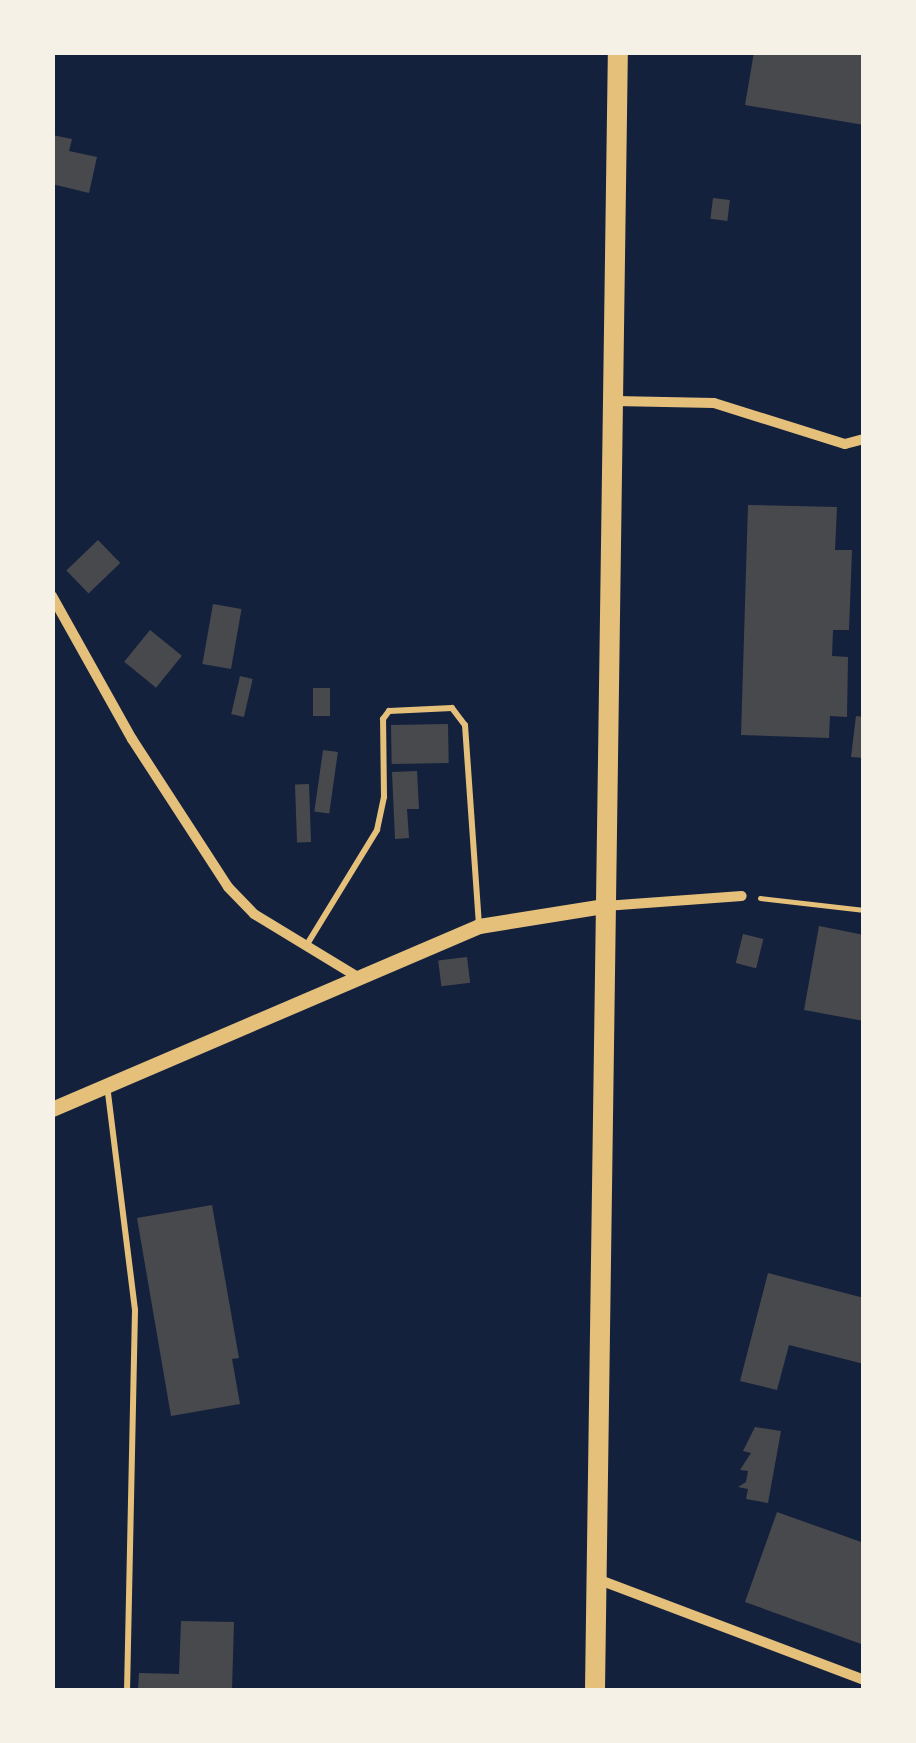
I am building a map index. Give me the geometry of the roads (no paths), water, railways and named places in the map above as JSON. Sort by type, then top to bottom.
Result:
[{"type":"highway","points":[[596,1690],[618,52]]},
{"type":"street","points":[[615,400],[714,403],[845,444],[864,439]]},
{"type":"street","points":[[52,596],[132,739],[228,888],[254,914],[356,976]]},
{"type":"street","points":[[52,1109],[479,926],[604,906],[742,896]]},
{"type":"street","points":[[596,1579],[864,1680]]},
{"type":"lane","points":[[306,948],[377,830],[384,797],[383,719],[389,711],[452,708],[465,725],[479,926]]},
{"type":"lane","points":[[107,1084],[136,1310],[127,1690]]}]
